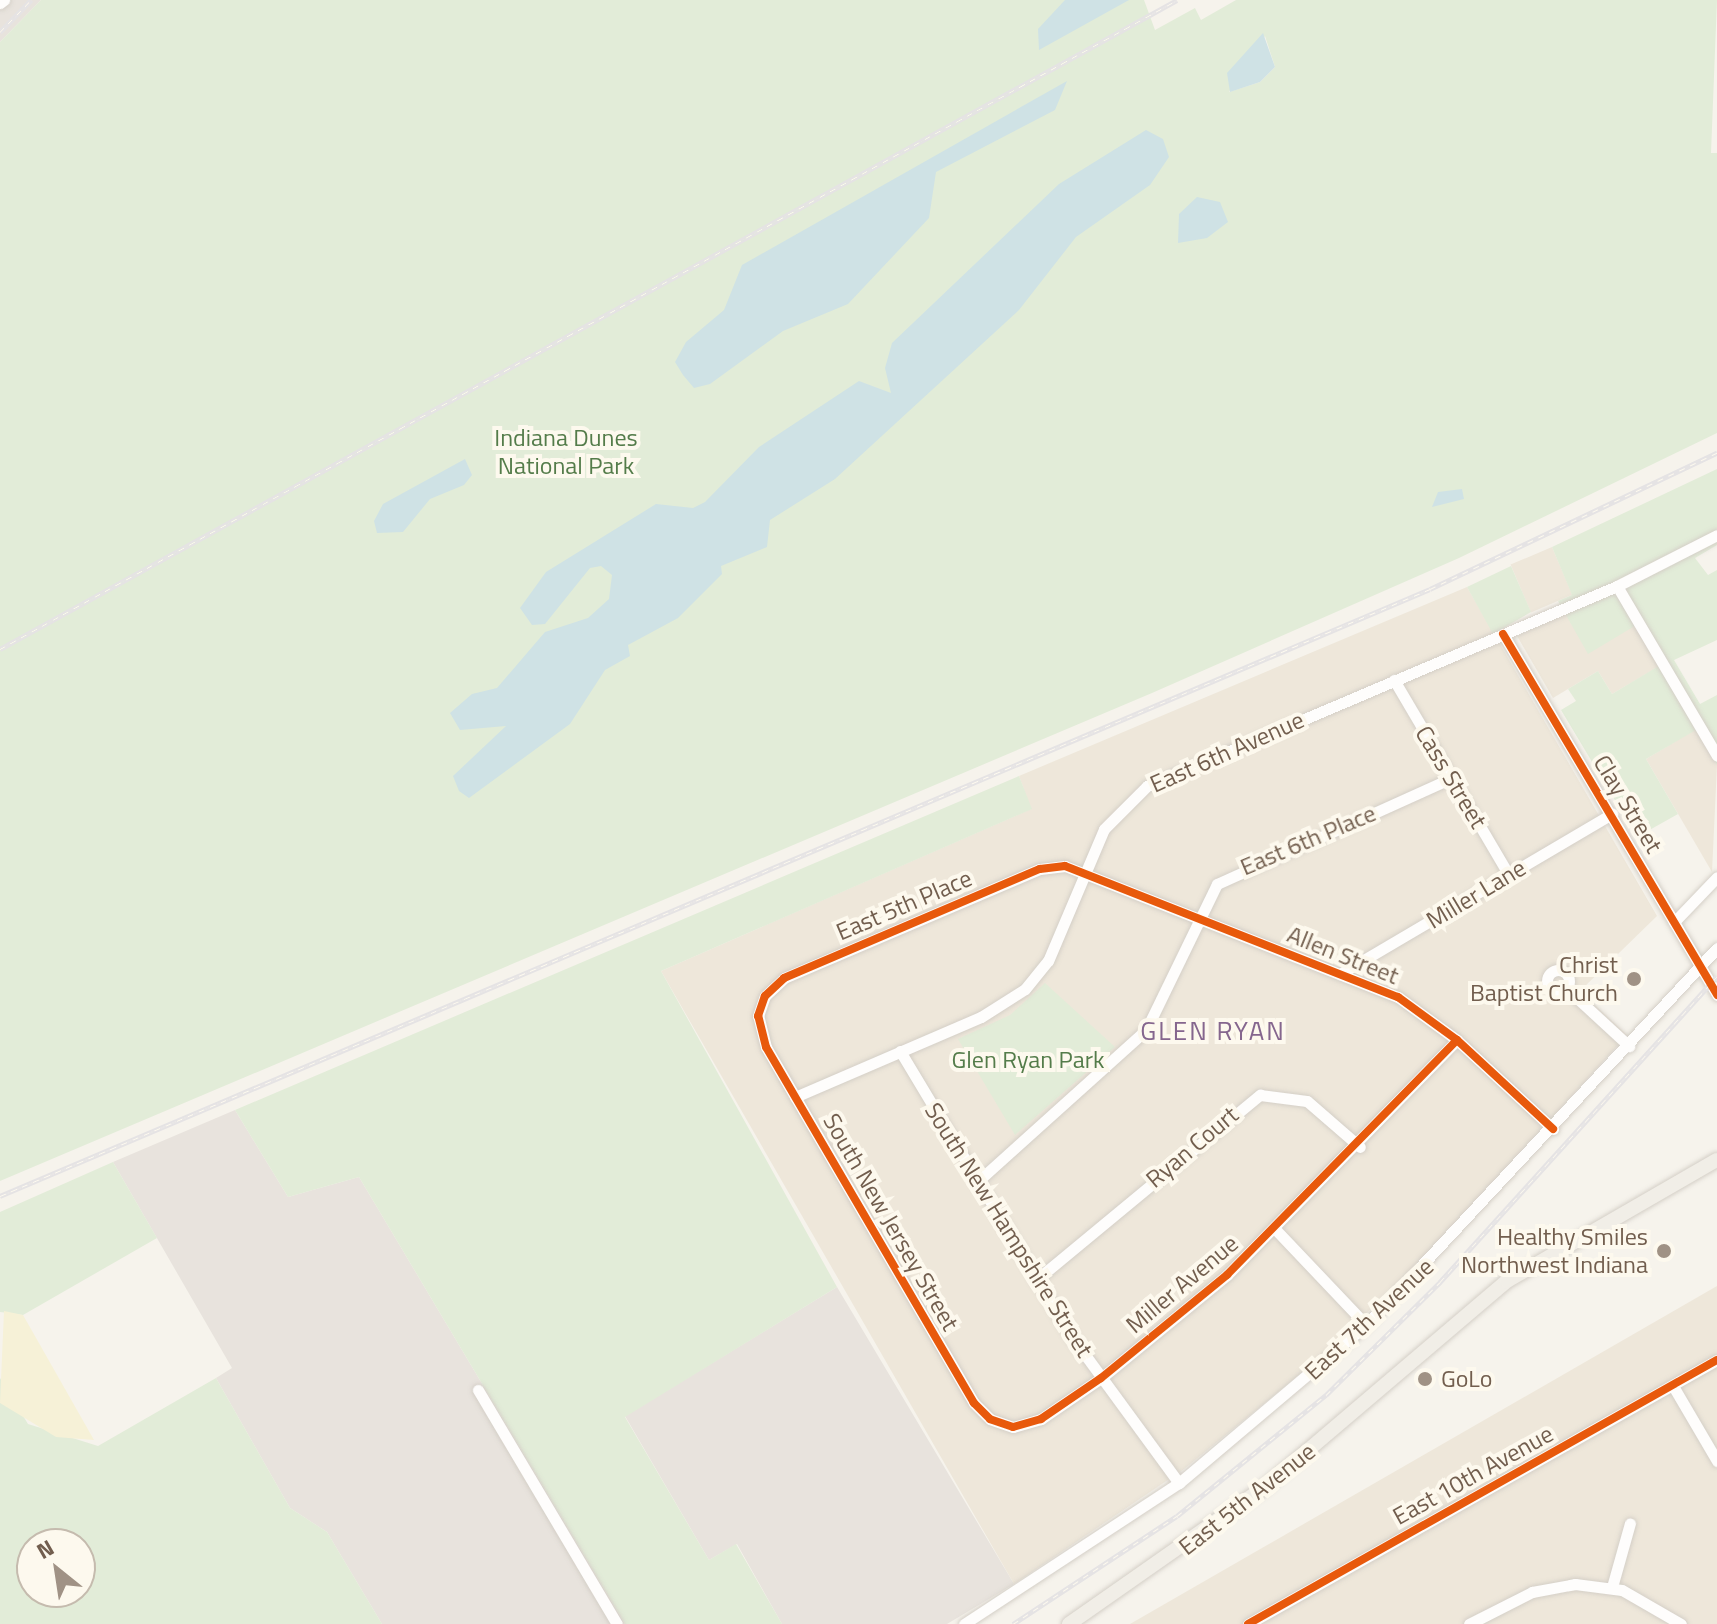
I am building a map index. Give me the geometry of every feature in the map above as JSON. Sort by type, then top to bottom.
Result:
[{"type":"main road","name":"East 5th Avenue","points":[[1069,1624],[1266,1486],[1411,1358],[1535,1262],[1717,1160]]},
{"type":"street","name":"East 6th Avenue","points":[[795,1097],[997,1010],[1025,989],[1048,961],[1113,816],[1147,786],[1617,586],[1717,535]]},
{"type":"street","points":[[1617,586],[1717,756]]},
{"type":"street","name":"Clay Street","points":[[1503,634],[1717,995]]},
{"type":"street","name":"Cass Street","points":[[1394,680],[1509,875]]},
{"type":"street","name":"East 6th Place","points":[[977,1182],[1146,1030],[1197,917],[1217,884],[1238,869],[1452,778]]},
{"type":"street","name":"Miller Lane","points":[[1340,974],[1612,814]]},
{"type":"street","name":"East 5th Place","points":[[758,1016],[770,989],[794,973],[1040,869],[1058,865],[1085,873]]},
{"type":"street","name":"Allen Street","points":[[1085,873],[1398,997],[1457,1040],[1553,1129]]},
{"type":"street","points":[[1674,922],[1717,877]]},
{"type":"street","name":"East 7th Avenue","points":[[964,1624],[1179,1483],[1366,1325],[1553,1129],[1717,948]]},
{"type":"street","points":[[1566,988],[1629,1046]]},
{"type":"street","name":"South New Jersey Street","points":[[758,1016],[761,1039],[977,1407],[1013,1427]]},
{"type":"street","name":"Miller Avenue","points":[[1013,1427],[1041,1419],[1101,1378],[1276,1230],[1360,1147],[1457,1040]]},
{"type":"street","name":"South New Hampshire Street","points":[[900,1051],[1036,1280],[1101,1378],[1179,1483]]},
{"type":"street","name":"Ryan Court","points":[[1036,1280],[1260,1095],[1307,1101],[1360,1147]]},
{"type":"street","points":[[1276,1230],[1366,1325]]},
{"type":"street","name":"East 10th Avenue","points":[[1248,1624],[1263,1620],[1717,1360]]},
{"type":"street","points":[[1673,1386],[1717,1461]]},
{"type":"street","points":[[478,1390],[617,1624]]},
{"type":"street","points":[[1612,1587],[1630,1523]]},
{"type":"street","points":[[1469,1624],[1542,1589],[1612,1587],[1681,1624]]},
{"type":"shaded area","points":[[0,0],[41,0],[0,42]]},
{"type":"shaded area","points":[[1065,0],[1129,0],[1039,50],[1038,29]]},
{"type":"shaded area","points":[[1263,33],[1275,67],[1260,82],[1230,92],[1227,73]]},
{"type":"shaded area","points":[[1067,81],[1055,110],[936,172],[929,218],[848,304],[783,331],[710,384],[694,388],[683,375],[675,362],[686,342],[724,310],[742,265]]},
{"type":"shaded area","points":[[1146,130],[1163,139],[1169,157],[1150,185],[1076,237],[1019,310],[835,479],[770,520],[767,547],[721,566],[722,574],[678,618],[628,645],[630,656],[605,670],[570,724],[469,798],[459,791],[453,776],[506,726],[460,730],[450,713],[472,694],[497,688],[545,632],[588,618],[609,599],[612,575],[601,566],[590,568],[545,624],[532,625],[520,608],[546,572],[656,504],[693,508],[705,502],[759,447],[859,381],[891,393],[885,368],[892,343],[1059,184]]},
{"type":"shaded area","points":[[1197,197],[1220,202],[1228,222],[1207,238],[1178,243],[1179,214]]},
{"type":"shaded area","points":[[465,459],[472,475],[464,485],[430,499],[403,532],[377,533],[374,521],[383,504]]},
{"type":"shaded area","points":[[1462,489],[1464,499],[1432,507],[1438,492]]},
{"type":"shaded area","points":[[1552,547],[1572,595],[1531,612],[1511,565]]},
{"type":"shaded area","points":[[1467,587],[1657,916],[1580,991],[1627,1035],[1439,1243],[1322,1356],[1184,1469],[1014,1584],[661,971],[1031,809],[1019,776]]},
{"type":"shaded area","points":[[1565,614],[1638,624],[1663,664],[1612,694],[1598,671],[1553,698],[1517,636]]},
{"type":"shaded area","points":[[1696,729],[1717,765],[1712,872],[1646,759]]},
{"type":"shaded area","points":[[235,1110],[288,1197],[359,1177],[625,1624],[382,1624],[327,1532],[290,1508],[216,1378],[232,1368],[113,1162]]},
{"type":"shaded area","points":[[1717,1286],[1717,1624],[1130,1624]]},
{"type":"shaded area","points":[[837,1287],[1014,1584],[947,1624],[782,1624],[737,1544],[709,1560],[625,1416]]},
{"type":"green space","name":"Indiana Dunes National Park","points":[[41,0],[1144,0],[1155,30],[1195,8],[1201,20],[1236,0],[1717,0],[1711,153],[1717,153],[1717,433],[1459,558],[1152,693],[0,1181],[0,42]],"holes":[[[1265,36],[1275,67],[1260,82],[1229,92]]]},
{"type":"green space","points":[[1717,469],[1717,545],[1695,558],[1708,575],[1717,570],[1717,640],[1674,660],[1700,704],[1717,695],[1717,765],[1696,730],[1646,759],[1678,814],[1637,837],[1561,710],[1576,701],[1568,689],[1598,671],[1612,694],[1662,664],[1638,624],[1588,654],[1558,601],[1572,595],[1552,547]]},
{"type":"green space","points":[[1511,566],[1531,612],[1493,634],[1467,587]]},
{"type":"green space","points":[[1019,776],[1032,809],[661,971],[837,1287],[625,1417],[709,1560],[736,1544],[782,1624],[625,1624],[359,1177],[288,1197],[235,1110]]},
{"type":"green space","name":"Glen Ryan Park","points":[[1045,983],[1115,1047],[1015,1135],[958,1039],[1010,1015]]},
{"type":"green space","points":[[113,1162],[157,1238],[23,1315],[0,1312],[0,1212]]},
{"type":"green space","points":[[0,1378],[28,1424],[98,1446],[216,1378],[290,1508],[327,1532],[382,1624],[0,1624]]},
{"type":"sand","points":[[4,1311],[23,1315],[94,1440],[56,1437],[0,1403]]},
{"type":"railway","points":[[0,32],[31,0]]},
{"type":"railway","points":[[0,649],[1177,0]]},
{"type":"railway","points":[[0,1196],[1430,589],[1717,453]]},
{"type":"railway","points":[[1013,1624],[1177,1516],[1326,1395],[1440,1282],[1717,977]]},
{"type":"cycle path","points":[[1503,634],[1717,995]]},
{"type":"cycle path","points":[[1457,1040],[1227,1275],[1101,1378],[1041,1419],[1013,1427],[990,1419],[974,1403],[766,1047],[758,1016],[765,996],[784,978],[1040,869],[1065,866],[1398,997],[1457,1040],[1553,1129]]},
{"type":"cycle path","points":[[1248,1624],[1717,1360]]},
{"type":"place","name":"Christ Baptist Church","points":[[1634,979]]},
{"type":"place","name":"Healthy Smiles Northwest Indiana","points":[[1664,1251]]},
{"type":"place","name":"GoLo","points":[[1425,1379]]},
{"type":"district","name":"GLEN RYAN","points":[[1213,1031]]}]
